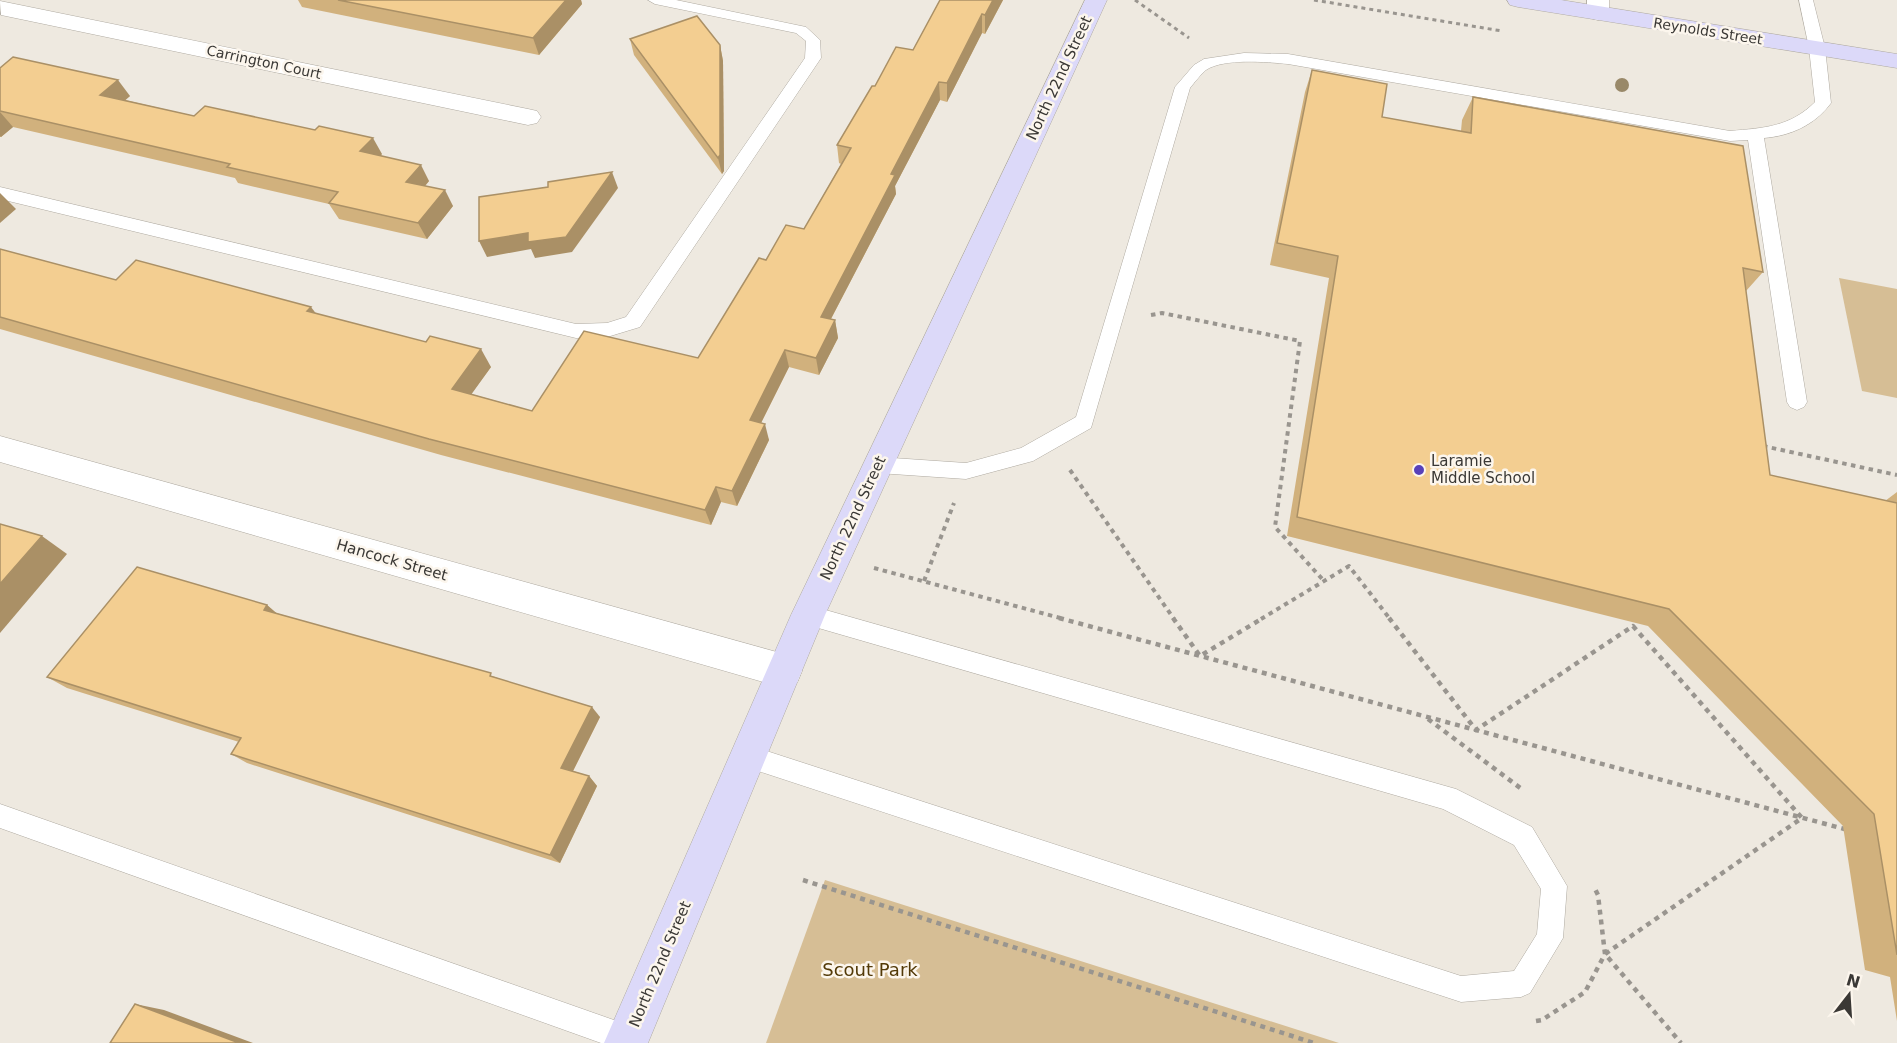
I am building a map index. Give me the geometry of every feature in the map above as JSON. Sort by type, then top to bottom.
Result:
[{"type":"street","points":[[0,8],[12,0]]},
{"type":"street","name":"North 22nd Street","points":[[627,1041],[808,615],[1096,0]]},
{"type":"street","name":"Reynolds Street","points":[[1518,0],[1598,6],[1897,61]]},
{"type":"street","name":"Carrington Court","points":[[0,8],[528,117]]},
{"type":"street","name":"Hancock Street","points":[[0,449],[784,671]]},
{"type":"lane","points":[[0,193],[576,331],[607,330],[633,322],[813,58],[813,40],[801,30],[655,0]]},
{"type":"lane","points":[[878,465],[966,471],[1026,456],[1084,422],[1183,87],[1203,65],[1264,57],[1288,59],[1730,136],[1755,134],[1786,130],[1810,118],[1823,103],[1817,48],[1806,0]]},
{"type":"lane","points":[[1755,134],[1797,402]]},
{"type":"lane","points":[[748,757],[1461,989],[1521,984],[1550,938],[1554,886],[1523,836],[1447,798],[808,615]]},
{"type":"lane","points":[[0,816],[627,1041]]},
{"type":"path","points":[[1135,0],[1221,62]]},
{"type":"path","points":[[1149,320],[1151,314],[1162,313],[1300,340],[1275,527],[1324,581]]},
{"type":"path","points":[[1757,445],[1897,475]]},
{"type":"path","points":[[1065,462],[1200,656]]},
{"type":"path","points":[[924,581],[958,492]]},
{"type":"path","points":[[835,557],[1854,832]]},
{"type":"path","points":[[1200,656],[1349,566],[1476,730]]},
{"type":"path","points":[[1476,730],[1634,626],[1640,625]]},
{"type":"path","points":[[1634,626],[1802,818]]},
{"type":"path","points":[[1681,1043],[1605,954],[1802,818]]},
{"type":"path","points":[[803,880],[1314,1043]]},
{"type":"green space","points":[[1839,278],[1897,289],[1897,398],[1862,391]]},
{"type":"green space","name":"Scout Park","points":[[825,880],[1339,1043],[766,1043]]},
{"type":"building","points":[[338,0],[566,0],[533,38]]},
{"type":"building","points":[[940,0],[993,0],[985,15],[982,14],[947,83],[939,82],[891,174],[895,175],[821,317],[835,320],[816,358],[785,350],[750,420],[765,424],[732,491],[716,487],[705,510],[429,439],[0,317],[0,249],[116,280],[136,260],[311,307],[307,311],[426,342],[430,336],[481,349],[452,389],[532,411],[584,331],[698,358],[759,258],[766,260],[786,225],[804,229],[851,148],[837,145],[872,86],[875,86],[896,47],[913,50]]},
{"type":"building","points":[[697,16],[720,45],[720,155],[718,158],[630,39]]},
{"type":"building","points":[[13,57],[118,80],[100,95],[194,116],[205,106],[315,130],[319,126],[373,138],[360,151],[421,165],[406,182],[445,190],[418,223],[329,203],[338,192],[227,167],[230,164],[0,111],[0,68]]},
{"type":"building","name":"Laramie Middle School","points":[[1312,70],[1387,84],[1382,117],[1471,133],[1473,97],[1743,146],[1763,272],[1743,268],[1770,475],[1897,503],[1897,955],[1874,814],[1669,609],[1297,517],[1338,256],[1277,243]]},
{"type":"building","points":[[612,172],[566,237],[528,242],[528,233],[479,241],[479,197],[548,187],[548,182]]},
{"type":"building","points":[[0,524],[42,536],[0,584]]},
{"type":"building","points":[[137,567],[267,605],[264,610],[491,673],[490,676],[592,707],[561,768],[589,776],[550,855],[231,754],[241,738],[47,677]]},
{"type":"building","points":[[135,1004],[239,1043],[110,1043]]},
{"type":"place","name":"Laramie Middle School","points":[[1419,470]]}]
